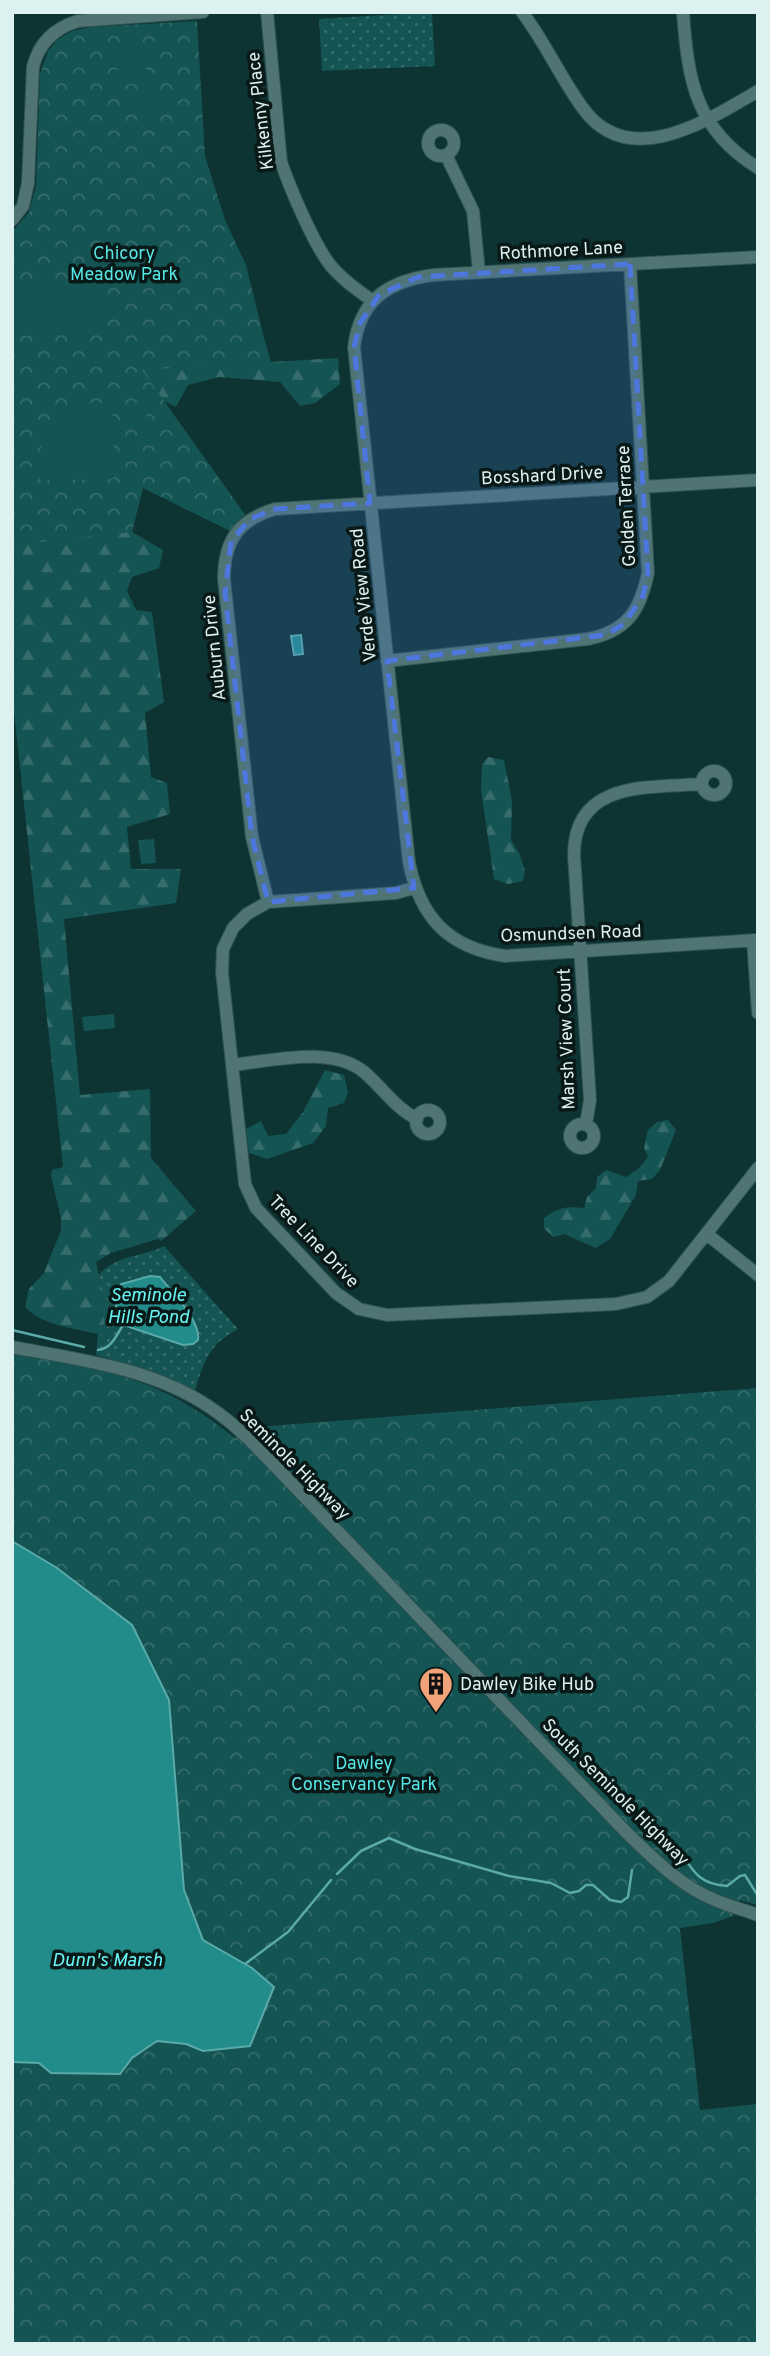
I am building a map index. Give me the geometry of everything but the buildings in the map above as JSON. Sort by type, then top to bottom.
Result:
[{"type":"street","points":[[57,12],[64,25]]},
{"type":"street","points":[[12,220],[23,206],[28,183],[31,81],[35,56],[49,36],[64,25],[93,19],[203,12]]},
{"type":"street","name":"Kilkenny Place","points":[[267,12],[281,162],[286,176],[327,260],[339,274],[373,301]]},
{"type":"street","points":[[522,12],[583,109],[599,125],[616,134],[634,139],[670,135],[708,119],[758,91]]},
{"type":"street","points":[[684,12],[688,71],[697,98],[708,119],[731,148],[758,168]]},
{"type":"street","points":[[446,155],[473,211],[479,272]]},
{"type":"street","name":"Rothmore Lane","points":[[373,301],[389,288],[407,279],[479,272],[758,257]]},
{"type":"street","name":"Golden Terrace","points":[[387,661],[588,639],[606,635],[624,624],[636,611],[643,596],[648,573],[630,264]]},
{"type":"street","name":"Verde View Road","points":[[373,301],[360,323],[355,347],[387,661],[414,888]]},
{"type":"street","name":"Bosshard Drive","points":[[370,503],[758,480]]},
{"type":"street","name":"Auburn Drive","points":[[268,902],[252,837],[225,593],[224,564],[227,552],[230,541],[243,525],[268,512],[370,503]]},
{"type":"street","name":"Marsh View Court","points":[[586,1124],[590,1100],[574,841],[577,828],[589,809],[599,800],[616,793],[702,784]]},
{"type":"street","name":"Tree Line Drive","points":[[414,888],[396,893],[268,902],[240,920],[228,936],[223,949],[222,972],[243,1176],[249,1196],[260,1214],[336,1293],[367,1311],[400,1315],[631,1302],[661,1289],[708,1235],[758,1168]]},
{"type":"street","name":"Osmundsen Road","points":[[414,888],[436,924],[455,940],[470,948],[505,956],[755,940]]},
{"type":"street","points":[[755,940],[758,1013]]},
{"type":"street","points":[[232,1065],[312,1057],[338,1058],[356,1066],[406,1113],[416,1119]]},
{"type":"street","points":[[708,1235],[758,1275]]},
{"type":"street","name":"Seminole Highway","points":[[12,1347],[130,1370],[156,1379],[211,1408],[245,1436],[411,1606]]},
{"type":"street","name":"South Seminole Highway","points":[[411,1606],[660,1865],[716,1901],[758,1915]]},
{"type":"highlighted area","points":[[630,264],[648,573],[643,596],[624,624],[606,635],[387,661],[414,888],[268,902],[252,837],[225,593],[231,541],[250,519],[275,509],[370,503],[354,347],[360,323],[379,295],[418,277]]},
{"type":"green space","points":[[432,12],[435,66],[322,71],[319,19]]},
{"type":"green space","name":"Chicory Meadow Park","points":[[197,21],[205,156],[225,220],[246,265],[270,362],[142,370],[246,516],[230,531],[143,488],[132,532],[12,545],[12,232],[29,212],[36,186],[40,74],[48,51],[57,40],[72,31],[91,27]]},
{"type":"green space","points":[[144,49],[146,63],[114,66],[113,51]]},
{"type":"green space","points":[[146,67],[147,82],[115,85],[114,70]]},
{"type":"green space","points":[[158,92],[159,112],[128,114],[127,94]]},
{"type":"green space","points":[[106,286],[107,334],[12,336],[12,287]]},
{"type":"green space","points":[[265,341],[271,362],[338,358],[340,384],[315,403],[300,406],[280,382],[219,377],[188,385],[176,407],[164,401],[150,382],[145,380],[128,347]]},
{"type":"green space","points":[[86,403],[112,403],[114,477],[40,480],[42,440],[49,422],[64,409]]},
{"type":"green space","points":[[136,403],[149,407],[144,424],[132,421]]},
{"type":"green space","points":[[134,524],[132,532],[163,550],[159,568],[132,577],[127,591],[136,610],[152,612],[164,702],[145,713],[151,777],[167,783],[170,814],[127,827],[131,869],[181,869],[176,903],[64,919],[80,1095],[150,1089],[151,1158],[196,1211],[161,1241],[158,1239],[111,1253],[96,1262],[102,1289],[105,1334],[98,1334],[50,1322],[25,1307],[29,1289],[44,1273],[61,1230],[61,1218],[51,1176],[52,1170],[63,1167],[12,693],[12,529]]},
{"type":"green space","points":[[488,757],[504,760],[512,801],[511,840],[525,871],[523,881],[508,884],[494,879],[481,790],[482,764]]},
{"type":"green space","points":[[154,839],[156,863],[141,864],[138,840]]},
{"type":"green space","points":[[114,1014],[115,1028],[84,1031],[82,1017]]},
{"type":"green space","points":[[325,1070],[344,1075],[348,1092],[344,1103],[328,1108],[326,1126],[313,1143],[267,1159],[249,1153],[246,1129],[261,1121],[268,1136],[286,1134],[303,1112]]},
{"type":"green space","points":[[668,1120],[676,1130],[660,1170],[652,1179],[638,1181],[636,1195],[610,1239],[596,1248],[564,1234],[554,1237],[544,1229],[544,1218],[559,1209],[584,1208],[587,1197],[596,1188],[597,1177],[606,1170],[626,1177],[639,1168],[648,1157],[644,1148],[648,1130],[657,1122]]},
{"type":"green space","points":[[164,1246],[238,1329],[220,1341],[209,1354],[195,1391],[156,1374],[96,1355],[98,1334],[104,1334],[99,1275],[121,1260]],"holes":[[[150,1276],[152,1334],[123,1325],[117,1310],[127,1281]]]},
{"type":"green space","name":"Dawley Conservancy Park","points":[[12,1354],[76,1365],[130,1379],[182,1401],[235,1438],[245,1428],[758,1388],[758,1905],[739,1900],[733,1916],[713,1923],[680,1928],[700,2110],[758,2104],[758,2344],[12,2344]]},
{"type":"water","points":[[301,635],[303,654],[294,655],[291,636]]},
{"type":"water","name":"Seminole Hills Pond","points":[[150,1276],[160,1277],[190,1316],[198,1332],[198,1340],[193,1344],[183,1345],[123,1325],[116,1305],[121,1284]]},
{"type":"water","name":"Dunn's Marsh","points":[[12,1541],[57,1568],[132,1625],[169,1700],[184,1890],[203,1940],[252,1968],[274,1987],[250,2046],[203,2051],[186,2044],[157,2041],[132,2058],[120,2074],[51,2073],[39,2063],[12,2062]]},
{"type":"waterway","points":[[98,1350],[110,1344],[123,1325]]},
{"type":"waterway","points":[[12,1330],[84,1347]]},
{"type":"waterway","points":[[655,1840],[662,1834],[672,1841],[695,1873],[713,1884],[727,1886],[745,1875],[758,1896]]},
{"type":"waterway","points":[[337,1874],[361,1851],[389,1838],[415,1849],[509,1876],[551,1883],[570,1893],[579,1891],[586,1885],[593,1885],[610,1900],[621,1902],[628,1897],[632,1870]]},
{"type":"waterway","points":[[245,1964],[288,1932],[331,1880]]},
{"type":"place","name":"Dawley Bike Hub","points":[[436,1714]]}]
